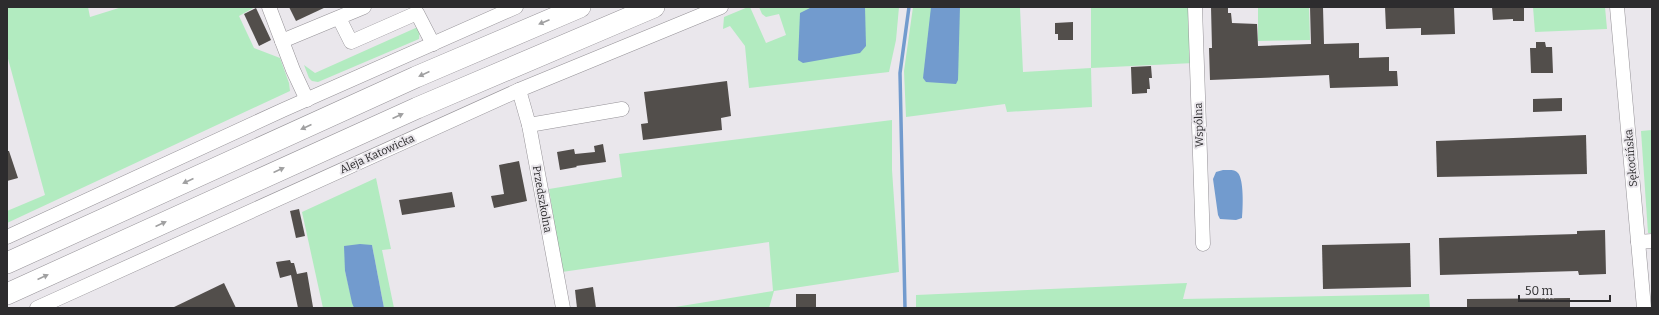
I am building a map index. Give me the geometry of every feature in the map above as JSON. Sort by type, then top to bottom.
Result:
[{"type":"highway","points":[[7,263],[410,80],[580,7]]},
{"type":"highway","points":[[7,294],[410,111],[654,7]]},
{"type":"street","points":[[269,7],[307,100]]},
{"type":"street","points":[[282,41],[364,7]]},
{"type":"street","points":[[7,237],[307,100],[516,7]]},
{"type":"street","name":"Aleja Katowicka","points":[[37,308],[519,90],[720,7]]},
{"type":"street","name":"Wspólna","points":[[1195,7],[1203,244]]},
{"type":"street","name":"Sękocińska","points":[[1617,7],[1645,242],[1644,308]]},
{"type":"street","points":[[339,18],[351,42],[415,10],[433,44]]},
{"type":"street","name":"Przedszkolna","points":[[519,90],[529,124],[563,308]]},
{"type":"street","points":[[529,124],[622,109]]},
{"type":"green space","points":[[7,7],[88,7],[90,17],[122,7],[255,7],[239,16],[254,48],[280,58],[289,83],[290,91],[7,223],[7,211],[45,195],[7,55]]},
{"type":"green space","points":[[750,7],[766,43],[786,35],[779,14],[766,17],[762,14],[759,7],[899,7],[896,40],[889,72],[749,88],[745,46],[730,26],[723,29],[724,17]]},
{"type":"green space","points":[[913,7],[1038,7],[1020,8],[1023,72],[1091,68],[1092,107],[1007,112],[1005,104],[906,117],[904,71]]},
{"type":"green space","points":[[1091,7],[1192,7],[1194,63],[1091,68]]},
{"type":"green space","points":[[1258,7],[1309,7],[1310,40],[1258,41]]},
{"type":"green space","points":[[1533,7],[1605,7],[1607,29],[1535,32]]},
{"type":"green space","points":[[420,26],[419,39],[318,82],[312,81],[309,78],[304,65],[315,73]]},
{"type":"green space","points":[[892,120],[892,170],[899,272],[774,291],[769,308],[669,308],[773,291],[769,242],[562,272],[549,189],[622,177],[619,154]]},
{"type":"green space","points":[[1652,130],[1652,233],[1648,233],[1641,131]]},
{"type":"green space","points":[[376,178],[391,249],[382,250],[394,308],[384,308],[372,245],[345,271],[354,308],[323,308],[302,212]]},
{"type":"green space","points":[[1187,283],[1183,299],[1429,294],[1430,308],[916,308],[916,295]]},
{"type":"water","points":[[812,7],[865,7],[866,46],[860,53],[803,63],[798,60],[800,13]]},
{"type":"water","points":[[931,7],[960,7],[958,80],[956,84],[926,82],[923,78]]},
{"type":"water","points":[[1223,170],[1235,171],[1240,177],[1243,194],[1243,208],[1242,218],[1236,220],[1220,219],[1218,215],[1213,179],[1216,172]]},
{"type":"water","points":[[360,244],[372,245],[384,308],[354,308],[352,303],[345,271],[344,246]]},
{"type":"building","points":[[289,7],[326,7],[296,21]]},
{"type":"building","points":[[1211,7],[1228,7],[1228,13],[1231,13],[1232,23],[1257,24],[1258,46],[1311,44],[1310,7],[1323,7],[1324,44],[1359,43],[1359,58],[1389,57],[1389,71],[1397,71],[1398,86],[1330,88],[1329,75],[1210,80],[1209,48],[1212,48]]},
{"type":"building","points":[[1385,7],[1454,7],[1455,34],[1421,35],[1421,28],[1386,29]]},
{"type":"building","points":[[1492,7],[1524,7],[1524,21],[1513,21],[1513,19],[1493,20]]},
{"type":"building","points":[[256,8],[271,40],[259,46],[244,14]]},
{"type":"building","points":[[1073,22],[1073,40],[1058,40],[1058,34],[1055,34],[1055,23]]},
{"type":"building","points":[[1536,42],[1545,42],[1546,47],[1552,47],[1553,73],[1531,73],[1530,48],[1536,48]]},
{"type":"building","points":[[1151,66],[1152,78],[1149,78],[1150,89],[1147,89],[1147,93],[1132,94],[1131,67]]},
{"type":"building","points":[[727,81],[731,116],[721,118],[722,130],[643,140],[641,124],[648,123],[644,92]]},
{"type":"building","points":[[1562,98],[1562,111],[1533,112],[1533,99]]},
{"type":"building","points":[[1586,135],[1587,174],[1437,177],[1436,141]]},
{"type":"building","points":[[603,144],[606,162],[560,170],[557,152],[574,149],[575,154],[595,152],[594,146]]},
{"type":"building","points":[[7,151],[9,151],[18,178],[7,181]]},
{"type":"building","points":[[519,161],[527,201],[494,208],[491,196],[504,194],[499,165]]},
{"type":"building","points":[[452,192],[455,207],[402,215],[399,200]]},
{"type":"building","points":[[299,209],[305,236],[296,238],[290,211]]},
{"type":"building","points":[[1605,230],[1606,274],[1579,275],[1578,271],[1440,275],[1439,238],[1577,234],[1577,231]]},
{"type":"building","points":[[1410,243],[1411,287],[1323,289],[1322,245]]},
{"type":"building","points":[[290,260],[291,263],[294,263],[297,274],[307,272],[313,307],[298,308],[291,275],[280,278],[276,262]]},
{"type":"building","points":[[224,283],[236,308],[172,308]]},
{"type":"building","points":[[593,287],[596,308],[577,308],[575,290]]},
{"type":"building","points":[[796,294],[816,294],[816,308],[796,308]]},
{"type":"building","points":[[1570,298],[1570,308],[1467,308],[1467,299]]},
{"type":"waterway","points":[[905,308],[900,73],[909,7]]}]
